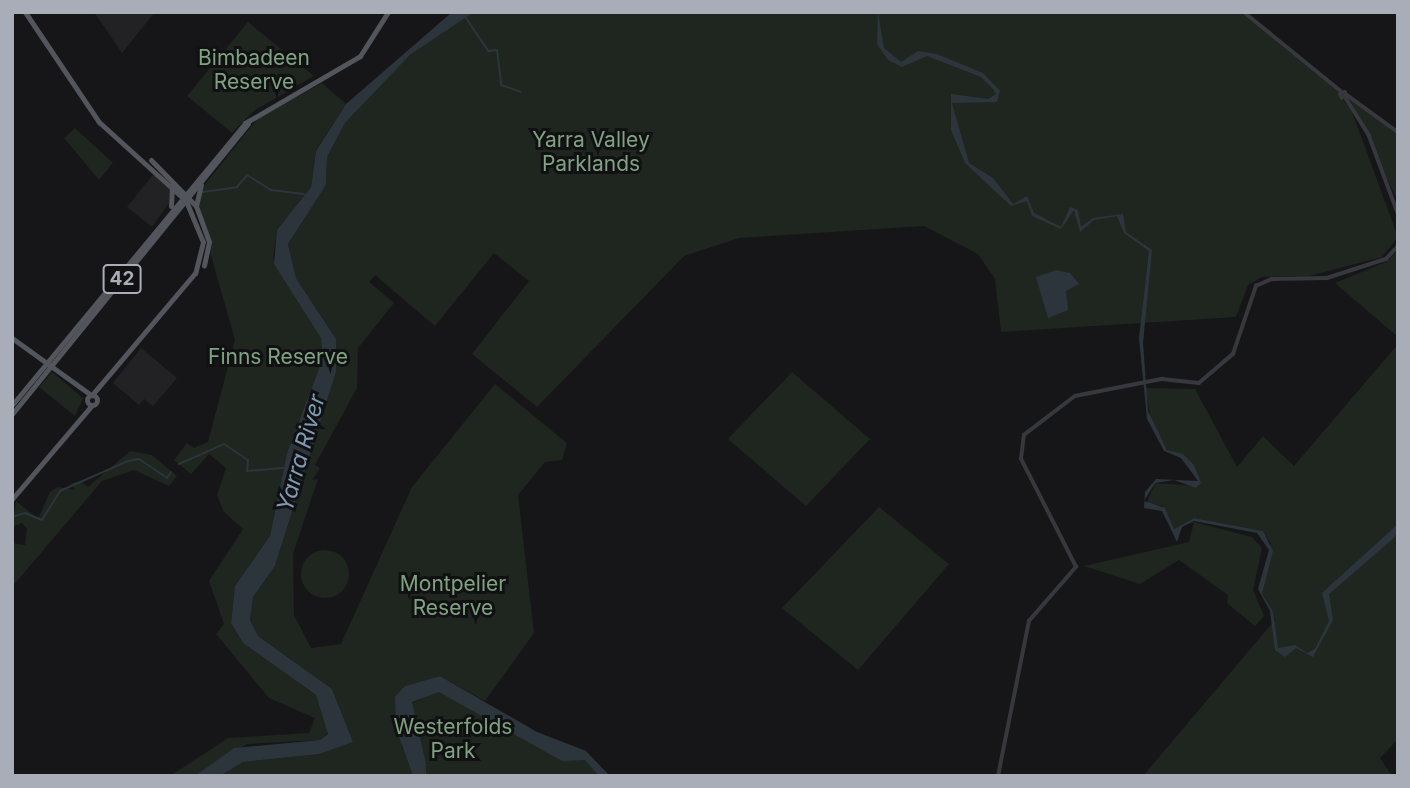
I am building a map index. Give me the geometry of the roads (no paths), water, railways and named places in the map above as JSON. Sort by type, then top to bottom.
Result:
[{"type":"main road","points":[[12,499],[204,262],[208,237],[196,206],[172,180],[100,117],[27,12]]},
{"type":"main road","points":[[186,196],[195,180],[256,113],[360,56],[388,12]]},
{"type":"main road","points":[[169,213],[202,180],[256,113]]},
{"type":"main road","points":[[172,180],[195,180]]},
{"type":"main road","points":[[169,213],[172,180]]},
{"type":"main road","points":[[196,206],[202,180]]},
{"type":"main road","points":[[186,196],[200,228],[204,262]]},
{"type":"main road","name":"42","points":[[12,405],[49,364],[186,196]]},
{"type":"main road","name":"42","points":[[12,414],[169,213]]},
{"type":"main road","points":[[12,338],[91,399]]},
{"type":"street","points":[[1244,12],[1346,96],[1398,132]]},
{"type":"street","points":[[1346,96],[1369,135],[1398,213]]},
{"type":"street","points":[[996,776],[1029,621],[1076,567],[1021,459],[1020,444],[1064,401],[1150,382],[1199,383],[1217,371],[1233,354],[1252,292],[1267,279],[1327,278],[1386,259],[1398,246]]},
{"type":"water","name":"Yarra River","points":[[474,12],[410,55],[345,123],[327,157],[326,185],[288,244],[296,278],[336,339],[336,372],[275,566],[253,597],[250,620],[258,636],[332,689],[353,742],[320,754],[243,762],[220,776],[195,776],[234,748],[320,740],[328,734],[316,695],[243,643],[231,623],[235,586],[270,536],[287,453],[323,358],[321,338],[274,264],[277,230],[311,187],[316,151],[346,104],[451,13]]},
{"type":"water","points":[[878,12],[884,48],[901,62],[918,51],[937,54],[983,73],[1000,91],[997,102],[952,103],[969,163],[993,178],[1013,204],[1027,196],[1034,213],[1061,227],[1070,207],[1078,210],[1081,227],[1093,218],[1123,214],[1126,232],[1152,250],[1143,343],[1148,411],[1167,450],[1183,454],[1194,465],[1201,483],[1196,488],[1174,480],[1155,483],[1144,500],[1145,492],[1156,479],[1198,481],[1181,458],[1164,451],[1147,419],[1139,338],[1149,251],[1124,233],[1117,216],[1094,220],[1080,232],[1074,210],[1061,229],[1032,216],[1027,201],[1011,206],[965,163],[951,130],[951,94],[988,99],[996,94],[993,89],[981,77],[927,56],[902,67],[888,60],[877,44]]},
{"type":"water","points":[[1056,270],[1070,273],[1079,284],[1066,291],[1068,310],[1048,318],[1036,277]]},
{"type":"water","points":[[1144,501],[1165,508],[1174,529],[1194,518],[1263,531],[1273,551],[1262,594],[1273,612],[1278,648],[1295,645],[1307,653],[1315,649],[1329,621],[1322,593],[1398,524],[1395,537],[1329,594],[1333,620],[1313,657],[1296,648],[1285,657],[1275,650],[1270,611],[1258,589],[1269,550],[1257,533],[1194,521],[1182,527],[1177,542],[1162,511],[1144,508]]},
{"type":"water","points":[[440,676],[537,732],[586,751],[610,776],[599,776],[585,760],[562,761],[439,692],[412,702],[426,764],[426,776],[413,776],[396,728],[395,697],[405,686]]},
{"type":"waterway","points":[[466,18],[488,51],[497,50],[501,85],[521,92]]},
{"type":"waterway","points":[[203,192],[237,187],[247,175],[271,190],[304,194]]},
{"type":"waterway","name":"Yarra River","points":[[179,464],[224,444],[248,460],[247,471],[285,468]]},
{"type":"waterway","points":[[12,517],[25,513],[42,520],[60,491],[128,461],[139,459],[167,478],[171,472]]},
{"type":"park label","name":"Bimbadeen Reserve","points":[[254,70]]},
{"type":"park label","name":"Yarra Valley Parklands","points":[[591,152]]},
{"type":"park label","name":"Finns Reserve","points":[[278,357]]},
{"type":"park label","name":"Montpelier Reserve","points":[[453,596]]},
{"type":"park label","name":"Westerfolds Park","points":[[453,739]]}]
